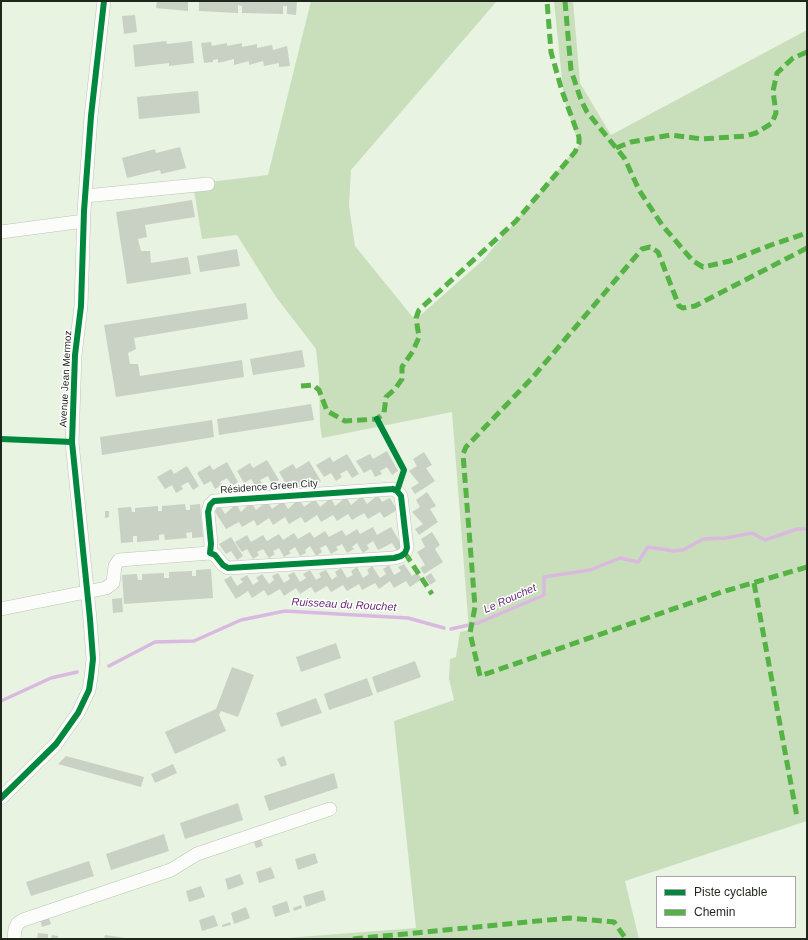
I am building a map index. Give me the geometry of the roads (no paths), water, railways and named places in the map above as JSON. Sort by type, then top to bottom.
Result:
[{"type":"street","name":"Avenue Jean Mermoz","points":[[1,798],[56,744],[78,713],[89,690],[91,677],[93,659],[72,442],[75,355],[81,306],[85,196],[90,116],[104,1]]},
{"type":"street","points":[[85,196],[208,184]]},
{"type":"street","points":[[1,232],[84,222]]},
{"type":"street","name":"Résidence Green City","points":[[393,490],[398,491],[401,496],[407,548],[405,553],[394,558],[228,568],[223,565],[215,555],[210,553],[211,544],[208,512],[210,505],[214,501],[393,490]]},
{"type":"street","points":[[1,609],[106,588],[113,582],[115,566],[119,560],[210,553]]},
{"type":"street","points":[[14,939],[18,923],[23,920],[171,870],[196,854],[330,808]]},
{"type":"waterway","name":"Le Rouchet","points":[[451,629],[478,623],[544,595],[544,577],[590,570],[620,558],[638,562],[648,547],[674,551],[683,550],[703,539],[726,538],[752,533],[765,540],[797,529],[807,529]]},
{"type":"waterway","name":"Ruisseau du Rouchet","points":[[109,666],[155,642],[194,641],[241,620],[285,611],[408,618],[444,628]]},
{"type":"waterway","name":"Ruisseau du Rouchet","points":[[1,701],[51,678],[77,672]]}]
